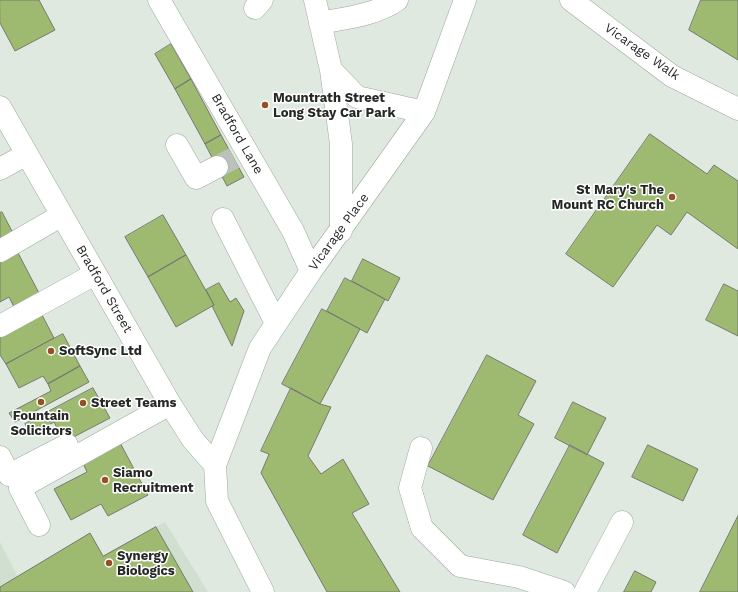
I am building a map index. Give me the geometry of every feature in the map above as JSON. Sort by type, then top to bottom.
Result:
[{"type":"street","name":"Bradford Lane","points":[[158,0],[233,158],[294,231],[311,271]]},
{"type":"street","points":[[315,0],[331,70],[341,144],[341,231]]},
{"type":"street","points":[[320,23],[371,11],[390,5],[397,0]]},
{"type":"street","name":"Vicarage Place","points":[[215,466],[260,348],[311,271],[341,231],[424,112],[465,0]]},
{"type":"street","name":"Vicarage Walk","points":[[571,0],[672,76],[738,109]]},
{"type":"street","points":[[331,70],[357,97],[424,112]]},
{"type":"street","name":"Bradford Street","points":[[0,108],[167,399],[193,440],[215,466]]},
{"type":"street","points":[[177,145],[196,178],[233,158]]},
{"type":"street","points":[[0,169],[27,154]]},
{"type":"street","points":[[0,251],[62,215]]},
{"type":"street","points":[[223,219],[276,323]]},
{"type":"street","points":[[0,326],[95,274]]},
{"type":"street","points":[[0,457],[8,475],[167,399]]},
{"type":"street","points":[[39,526],[20,488],[167,399]]},
{"type":"street","points":[[421,448],[410,488],[422,528],[460,566],[519,577],[564,592]]},
{"type":"street","points":[[215,466],[217,501],[263,592]]},
{"type":"street","points":[[585,592],[622,522]]},
{"type":"shaded area","name":"Synergy Biologics","points":[[165,522],[208,592],[0,592],[0,542],[18,577],[90,533],[103,555]]},
{"type":"building","points":[[0,0],[39,0],[55,30],[15,51],[0,23]]},
{"type":"building","points":[[701,0],[738,0],[738,60],[689,30]]},
{"type":"building","points":[[171,44],[191,79],[175,89],[155,54]]},
{"type":"building","points":[[191,79],[221,135],[205,144],[175,89]]},
{"type":"building","name":"St Mary's The Mount RC Church","points":[[650,134],[707,174],[714,165],[738,181],[738,249],[687,212],[671,235],[657,225],[613,287],[566,254]]},
{"type":"building","points":[[221,135],[244,177],[227,186],[205,144]]},
{"type":"building","points":[[2,212],[14,235],[0,243],[0,213]]},
{"type":"building","points":[[163,215],[186,255],[148,277],[125,237]]},
{"type":"building","points":[[17,251],[40,295],[15,309],[9,297],[0,302],[0,261]]},
{"type":"building","points":[[186,255],[214,305],[176,327],[148,277]]},
{"type":"building","points":[[363,259],[400,278],[388,301],[352,281]]},
{"type":"building","points":[[345,278],[385,299],[367,333],[327,311]]},
{"type":"building","points":[[219,283],[230,302],[236,298],[244,311],[232,346],[212,306],[214,305],[206,290]]},
{"type":"building","points":[[724,284],[738,291],[738,336],[706,320]]},
{"type":"building","points":[[322,309],[360,329],[320,404],[282,384]]},
{"type":"building","points":[[41,313],[54,338],[6,364],[0,355],[0,335]]},
{"type":"building","name":"SoftSync Ltd","points":[[63,334],[80,366],[48,384],[43,376],[19,388],[6,364]]},
{"type":"building","points":[[487,355],[536,381],[518,415],[534,424],[493,500],[428,466]]},
{"type":"building","name":"Fountain Solicitors","points":[[80,366],[89,382],[15,422],[9,413],[51,391],[48,384]]},
{"type":"building","name":"Street Teams","points":[[93,388],[110,418],[64,442],[54,422],[31,435],[25,424]]},
{"type":"building","points":[[291,388],[320,404],[331,407],[308,456],[321,474],[343,459],[369,504],[352,513],[400,592],[327,592],[261,473],[269,454],[261,451]]},
{"type":"building","points":[[573,402],[606,418],[587,455],[555,438]]},
{"type":"building","name":"Siamo Recruitment","points":[[118,439],[148,495],[108,516],[101,504],[71,520],[54,489],[87,472],[81,459]]},
{"type":"building","points":[[570,445],[604,463],[557,553],[523,535]]},
{"type":"building","points":[[648,445],[698,469],[683,501],[632,477]]},
{"type":"building","points":[[738,516],[738,592],[700,592]]},
{"type":"building","name":"Synergy Biologics","points":[[156,527],[193,592],[0,592],[0,587],[90,533],[103,556]]},
{"type":"building","points":[[635,571],[656,582],[651,592],[624,592]]},
{"type":"tunnel","points":[[217,167],[234,158]]},
{"type":"place","name":"Mountrath Street Long Stay Car Park","points":[[265,105]]},
{"type":"place","name":"St Mary's The Mount RC Church","points":[[672,197]]},
{"type":"place","name":"SoftSync Ltd","points":[[51,351]]},
{"type":"place","name":"Fountain Solicitors","points":[[41,402]]},
{"type":"place","name":"Street Teams","points":[[83,403]]},
{"type":"place","name":"Siamo Recruitment","points":[[105,480]]},
{"type":"place","name":"Synergy Biologics","points":[[109,563]]}]
